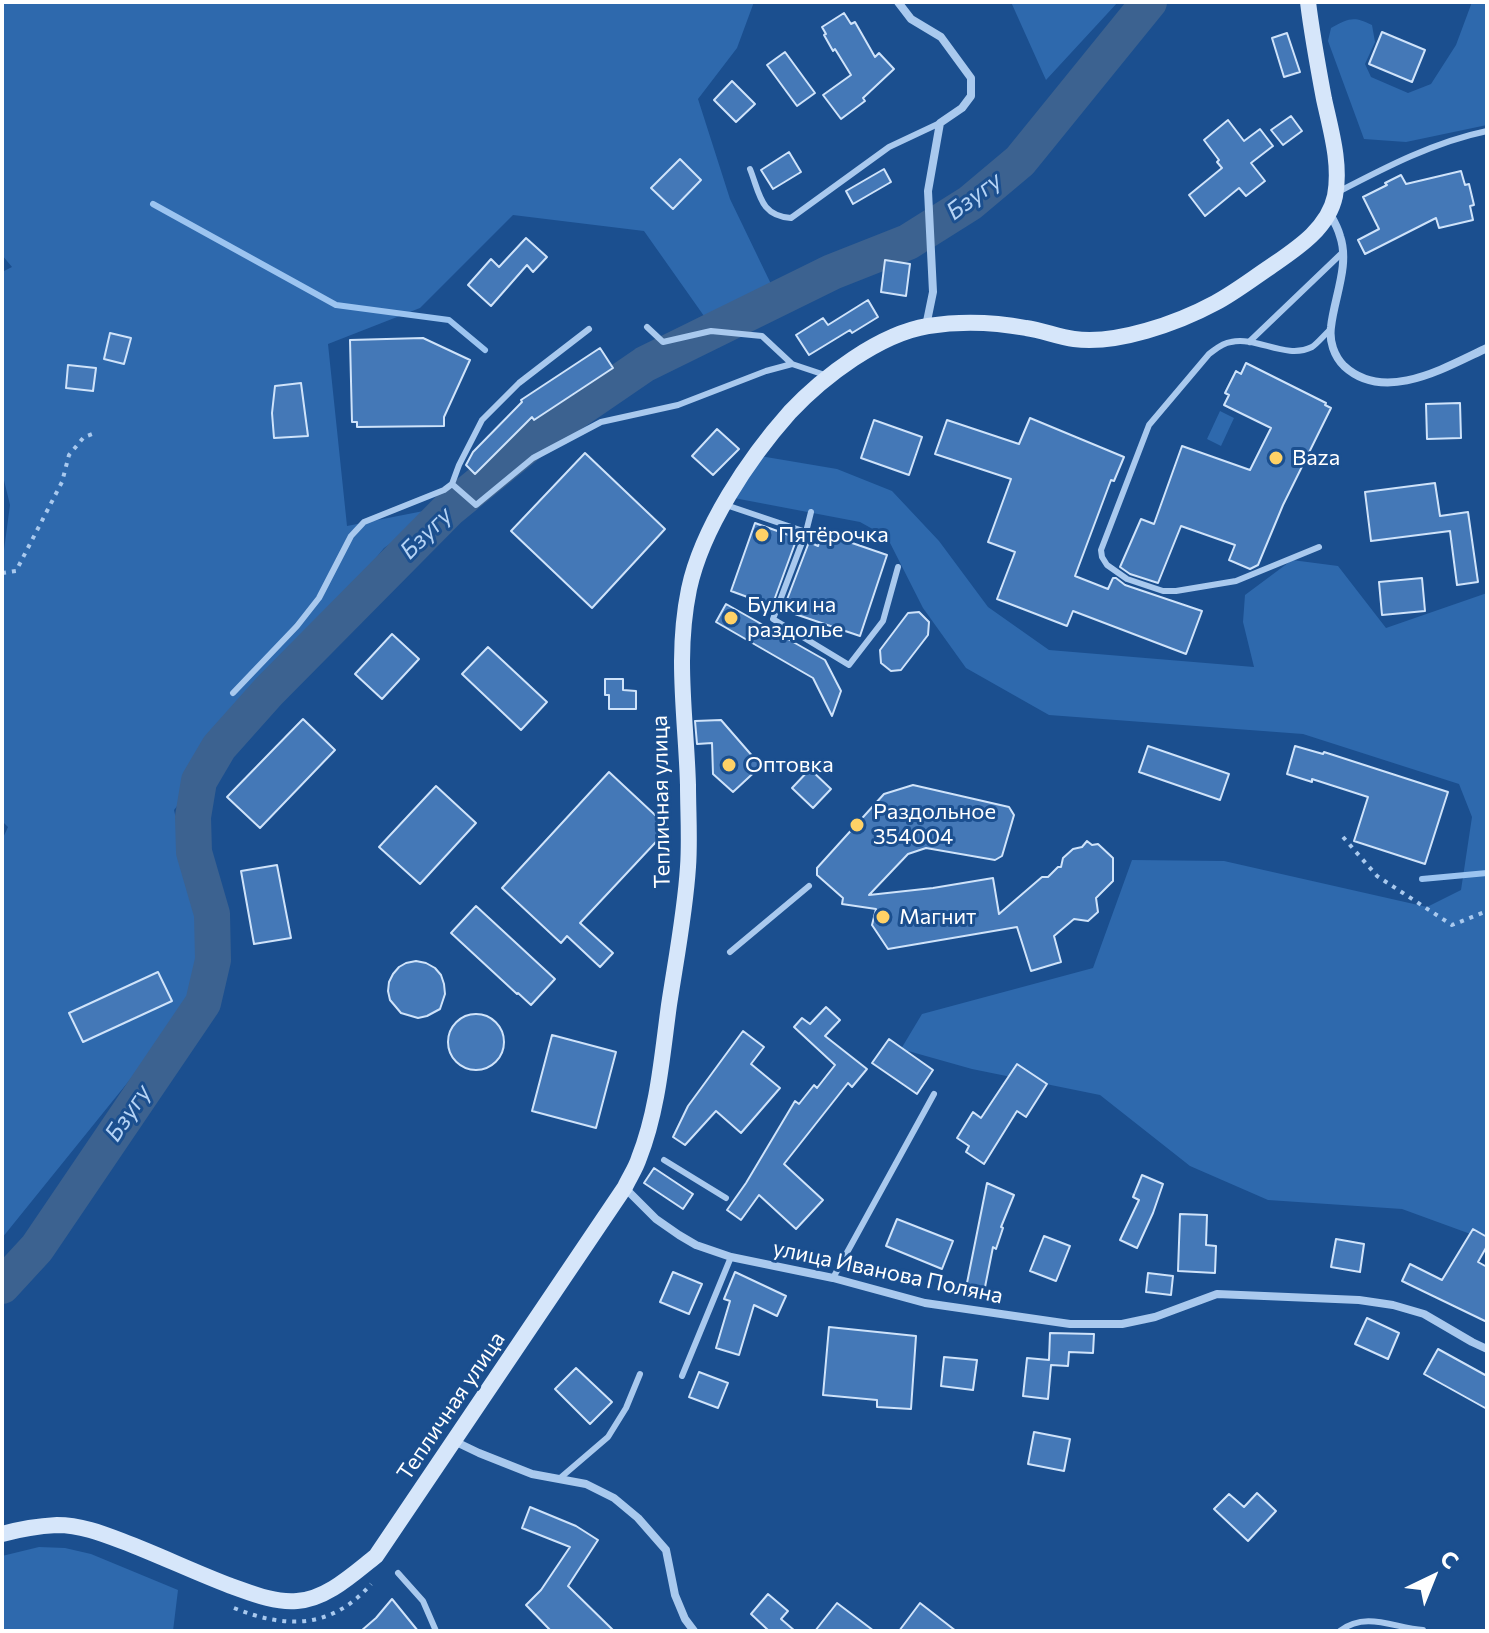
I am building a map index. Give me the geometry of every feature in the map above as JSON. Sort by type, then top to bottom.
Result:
[{"type":"street","points":[[898,2],[911,19],[941,37],[971,78],[971,96],[962,108],[940,123],[928,191],[933,292],[925,326]]},
{"type":"street","name":"Тепличная улица","points":[[2,1534],[59,1525],[91,1529],[250,1593],[277,1600],[298,1601],[317,1596],[332,1589],[376,1556],[625,1187],[639,1159],[655,1105],[688,864],[688,781],[681,651],[690,587],[723,504],[767,438],[794,408],[829,376],[862,353],[897,336],[925,326],[988,323],[1077,340],[1113,339],[1151,330],[1215,303],[1317,230],[1330,213],[1335,194],[1336,159],[1308,2]]},
{"type":"street","points":[[1330,213],[1341,237],[1343,252],[1330,330],[1337,358],[1358,376],[1393,383],[1428,376],[1487,348]]},
{"type":"street","name":"улица Иванова Поляна","points":[[625,1187],[656,1219],[696,1245],[731,1257],[833,1278],[925,1303],[1070,1324],[1122,1324],[1155,1317],[1217,1294],[1359,1300],[1424,1314],[1487,1349]]},
{"type":"street","points":[[453,1441],[532,1474],[586,1484],[614,1498],[638,1518],[666,1550],[675,1595],[694,1631]]},
{"type":"lane","points":[[750,169],[765,208],[779,218],[791,218],[889,147],[940,123]]},
{"type":"lane","points":[[1335,194],[1409,156],[1487,131]]},
{"type":"lane","points":[[1249,342],[1343,252]]},
{"type":"lane","points":[[647,327],[663,342],[711,331],[762,336],[792,364],[829,376]]},
{"type":"lane","points":[[233,693],[312,608],[351,536],[364,522],[452,484],[482,420],[519,383],[589,329]]},
{"type":"lane","points":[[1319,547],[1236,581],[1176,591],[1163,591],[1127,579],[1107,565],[1102,557],[1102,545],[1149,425],[1209,354],[1229,342],[1300,350],[1313,346],[1330,330]]},
{"type":"lane","points":[[452,484],[476,505],[533,458],[601,422],[678,405],[792,364]]},
{"type":"lane","points":[[723,504],[806,532]]},
{"type":"lane","points":[[811,512],[773,619],[849,665],[883,621],[898,567]]},
{"type":"lane","points":[[730,952],[809,886]]},
{"type":"lane","points":[[833,1278],[934,1094]]},
{"type":"lane","points":[[664,1160],[726,1198]]},
{"type":"lane","points":[[682,1376],[731,1257]]},
{"type":"lane","points":[[559,1479],[608,1437],[626,1408],[640,1374]]},
{"type":"lane","points":[[398,1573],[423,1601],[436,1631]]},
{"type":"lane","points":[[1340,1631],[1349,1624],[1380,1621],[1423,1630]]},
{"type":"path","points":[[2,573],[16,571],[62,482],[69,455],[84,437],[95,433]]},
{"type":"path","points":[[1343,837],[1377,876],[1452,925],[1487,911]]},
{"type":"shaded area","points":[[2,2],[754,2],[737,48],[698,99],[730,199],[784,311],[716,333],[644,231],[513,215],[420,308],[328,344],[347,526],[444,507],[384,548],[174,810],[212,978],[2,1238],[2,840],[8,827],[2,821],[2,565],[10,505],[2,472],[2,272],[12,267],[2,255]]},
{"type":"shaded area","points":[[1011,2],[1118,2],[1046,80]]},
{"type":"shaded area","points":[[1472,2],[1487,2],[1487,125],[1406,142],[1364,139],[1328,41],[1331,28],[1352,19],[1372,25],[1375,42],[1365,64],[1371,77],[1408,93],[1431,84],[1456,45]]},
{"type":"shaded area","points":[[1220,411],[1234,418],[1221,446],[1207,439]]},
{"type":"shaded area","points":[[760,456],[837,469],[892,491],[939,541],[988,607],[1049,650],[1254,667],[1243,622],[1245,595],[1292,560],[1338,566],[1386,628],[1487,593],[1487,1240],[1402,1209],[1268,1200],[1190,1166],[1100,1095],[972,1069],[901,1049],[922,1014],[1093,968],[1132,860],[1224,861],[1427,907],[1461,890],[1472,817],[1459,784],[1303,734],[1049,715],[966,668],[923,608],[887,537],[860,522],[734,498]]},
{"type":"shaded area","points":[[39,1547],[65,1548],[91,1554],[178,1590],[173,1631],[2,1631],[2,1556]]},
{"type":"building","points":[[844,13],[851,24],[855,22],[875,57],[879,53],[894,69],[863,98],[865,101],[841,119],[823,95],[851,75],[835,49],[833,51],[822,27]]},
{"type":"building","points":[[1382,32],[1425,50],[1412,82],[1369,64]]},
{"type":"building","points":[[1287,33],[1300,72],[1284,77],[1272,38]]},
{"type":"building","points":[[785,52],[815,93],[797,106],[767,65]]},
{"type":"building","points":[[732,81],[755,104],[736,122],[714,100]]},
{"type":"building","points":[[1291,116],[1302,131],[1283,145],[1271,130]]},
{"type":"building","points":[[1228,120],[1244,141],[1260,129],[1273,146],[1251,163],[1265,181],[1246,196],[1239,188],[1205,216],[1189,195],[1222,168],[1204,140]]},
{"type":"building","points":[[789,152],[801,172],[773,189],[761,170]]},
{"type":"building","points":[[680,159],[701,180],[673,209],[651,188]]},
{"type":"building","points":[[884,169],[891,182],[853,204],[846,191]]},
{"type":"building","points":[[1461,171],[1465,185],[1469,184],[1474,205],[1470,206],[1473,220],[1439,228],[1436,218],[1365,254],[1358,240],[1379,229],[1363,197],[1401,175],[1406,184]]},
{"type":"building","points":[[526,238],[547,257],[533,272],[527,265],[491,306],[468,285],[491,259],[499,267]]},
{"type":"building","points":[[885,260],[910,264],[906,296],[881,292]]},
{"type":"building","points":[[868,300],[878,317],[809,355],[796,335],[823,318],[828,325]]},
{"type":"building","points":[[110,333],[131,338],[124,364],[104,359]]},
{"type":"building","points":[[423,338],[470,360],[444,417],[444,426],[357,427],[357,422],[352,422],[350,340]]},
{"type":"building","points":[[600,348],[613,368],[534,420],[532,417],[475,474],[466,465],[473,452],[521,400]]},
{"type":"building","points":[[1246,363],[1331,408],[1283,505],[1258,565],[1250,569],[1229,560],[1235,545],[1181,526],[1158,583],[1130,574],[1120,567],[1141,519],[1154,524],[1182,446],[1250,470],[1271,428],[1224,405],[1229,395],[1225,393],[1236,371],[1241,374]]},
{"type":"building","points":[[68,365],[96,368],[93,391],[66,388]]},
{"type":"building","points":[[301,383],[308,436],[274,438],[272,413],[275,386]]},
{"type":"building","points":[[1460,403],[1461,438],[1427,439],[1426,404]]},
{"type":"building","points":[[1030,418],[1124,457],[1114,481],[1111,480],[1075,576],[1108,589],[1113,578],[1116,578],[1125,585],[1202,611],[1186,654],[1073,611],[1067,626],[997,599],[1015,552],[988,542],[1011,479],[935,454],[947,420],[1019,444]]},
{"type":"building","points":[[874,420],[922,437],[909,475],[861,458]]},
{"type":"building","points":[[717,429],[739,449],[713,475],[692,456]]},
{"type":"building","points":[[585,453],[665,529],[592,608],[511,531]]},
{"type":"building","points":[[1435,483],[1440,516],[1468,512],[1478,582],[1457,585],[1450,531],[1371,541],[1365,492]]},
{"type":"building","points":[[755,523],[797,538],[772,606],[731,591]]},
{"type":"building","points":[[823,533],[887,555],[860,636],[783,610],[809,542],[818,546]]},
{"type":"building","points":[[1422,578],[1425,611],[1382,615],[1379,582]]},
{"type":"building","points":[[726,604],[825,660],[841,691],[832,716],[813,678],[716,622]]},
{"type":"building","points":[[919,612],[929,622],[928,635],[901,670],[891,671],[881,663],[880,650],[908,613]]},
{"type":"building","points":[[392,634],[419,659],[382,699],[355,674]]},
{"type":"building","points":[[488,647],[547,702],[521,730],[462,674]]},
{"type":"building","points":[[605,679],[623,679],[623,690],[636,691],[636,709],[609,709]]},
{"type":"building","points":[[303,719],[335,750],[260,828],[227,797]]},
{"type":"building","points":[[721,720],[761,766],[733,792],[713,774],[712,743],[697,744],[695,721]]},
{"type":"building","points":[[1148,746],[1229,774],[1220,800],[1139,772]]},
{"type":"building","points":[[1295,746],[1324,752],[1448,792],[1425,864],[1354,841],[1368,797],[1287,774]]},
{"type":"building","points":[[810,769],[831,789],[813,808],[792,788]]},
{"type":"building","points":[[609,772],[669,828],[580,923],[613,953],[600,967],[567,936],[561,943],[502,888]]},
{"type":"building","points":[[913,785],[1009,807],[1014,815],[1002,856],[995,860],[926,848],[908,854],[869,895],[993,878],[999,914],[1042,877],[1048,877],[1061,867],[1063,858],[1087,841],[1092,845],[1098,844],[1113,858],[1113,881],[1096,898],[1098,912],[1088,921],[1074,919],[1054,936],[1061,962],[1031,971],[1017,927],[888,949],[872,925],[876,909],[842,904],[843,898],[817,875],[817,868],[884,794]]},
{"type":"building","points":[[436,786],[476,823],[420,884],[379,847]]},
{"type":"building","points":[[277,865],[291,938],[254,944],[241,871]]},
{"type":"building","points":[[476,906],[555,979],[531,1005],[451,933]]},
{"type":"building","points":[[416,961],[435,968],[441,975],[445,994],[440,1009],[418,1018],[401,1013],[390,1000],[388,991],[389,982],[399,967]]},
{"type":"building","points":[[158,972],[172,1001],[83,1042],[69,1013]]},
{"type":"building","points":[[826,1007],[840,1020],[825,1036],[867,1069],[852,1087],[848,1083],[784,1164],[823,1200],[796,1229],[759,1195],[741,1220],[727,1210],[795,1101],[799,1104],[814,1085],[817,1088],[835,1065],[794,1027],[802,1018],[810,1024]]},
{"type":"building","points":[[476,1014],[496,1022],[504,1042],[496,1062],[476,1070],[456,1062],[448,1042],[456,1022]]},
{"type":"building","points":[[743,1031],[764,1047],[751,1064],[780,1088],[741,1133],[716,1111],[685,1145],[673,1137],[688,1106]]},
{"type":"building","points":[[552,1035],[616,1052],[596,1128],[532,1111]]},
{"type":"building","points":[[889,1039],[933,1070],[917,1094],[872,1063]]},
{"type":"building","points":[[1017,1064],[1047,1084],[1026,1117],[1017,1111],[984,1164],[966,1152],[969,1146],[957,1138],[973,1112],[981,1118]]},
{"type":"building","points":[[654,1168],[693,1194],[683,1209],[644,1183]]},
{"type":"building","points":[[1142,1175],[1163,1184],[1137,1248],[1120,1240],[1139,1200],[1133,1197]]},
{"type":"building","points":[[987,1183],[1014,1195],[996,1249],[993,1247],[984,1292],[966,1288]]},
{"type":"building","points":[[1180,1214],[1207,1215],[1206,1245],[1216,1246],[1215,1273],[1178,1271]]},
{"type":"building","points":[[897,1219],[953,1241],[942,1269],[886,1246]]},
{"type":"building","points":[[1473,1229],[1487,1237],[1487,1246],[1478,1262],[1487,1267],[1487,1322],[1402,1281],[1410,1264],[1442,1280]]},
{"type":"building","points":[[1044,1236],[1070,1246],[1056,1281],[1030,1271]]},
{"type":"building","points":[[1336,1239],[1364,1244],[1360,1272],[1331,1267]]},
{"type":"building","points":[[673,1272],[702,1284],[689,1314],[660,1302]]},
{"type":"building","points":[[735,1272],[786,1296],[777,1316],[754,1305],[739,1355],[716,1348],[730,1301],[724,1299]]},
{"type":"building","points":[[1148,1273],[1173,1276],[1171,1295],[1146,1292]]},
{"type":"building","points":[[1367,1318],[1399,1333],[1388,1359],[1355,1344]]},
{"type":"building","points":[[829,1327],[916,1336],[911,1409],[877,1407],[877,1400],[823,1395]]},
{"type":"building","points":[[1050,1333],[1094,1334],[1093,1353],[1069,1352],[1068,1366],[1051,1365],[1048,1399],[1023,1396],[1027,1358],[1049,1360]]},
{"type":"building","points":[[1438,1349],[1487,1376],[1487,1409],[1424,1374]]},
{"type":"building","points":[[944,1357],[977,1360],[973,1390],[941,1386]]},
{"type":"building","points":[[576,1368],[612,1402],[590,1424],[555,1389]]},
{"type":"building","points":[[699,1372],[728,1383],[718,1408],[689,1397]]},
{"type":"building","points":[[1034,1432],[1070,1439],[1064,1471],[1028,1464]]},
{"type":"building","points":[[1257,1493],[1276,1511],[1248,1541],[1214,1509],[1229,1494],[1244,1507]]},
{"type":"building","points":[[530,1507],[576,1526],[598,1540],[568,1586],[614,1631],[551,1631],[526,1605],[541,1590],[570,1547],[522,1528]]},
{"type":"building","points":[[768,1594],[788,1611],[781,1619],[795,1631],[769,1631],[751,1614]]},
{"type":"building","points":[[392,1599],[418,1631],[361,1631],[376,1618]]},
{"type":"building","points":[[837,1603],[874,1631],[815,1631]]},
{"type":"building","points":[[920,1603],[956,1631],[899,1631]]},
{"type":"waterway","name":"Бзугу","points":[[2,1286],[37,1248],[203,1003],[213,960],[212,914],[194,852],[193,817],[199,781],[219,747],[269,691],[449,509],[531,442],[645,364],[832,272],[908,242],[970,203],[1020,161],[1149,2]]},
{"type":"waterway","points":[[153,204],[336,305],[449,320],[485,350]]},
{"type":"waterway","points":[[1422,879],[1487,873]]},
{"type":"place","name":"Baza","points":[[1276,458]]},
{"type":"place","name":"Пятёрочка","points":[[762,535]]},
{"type":"place","name":"Булки на раздолье","points":[[731,618]]},
{"type":"place","name":"Оптовка","points":[[729,765]]},
{"type":"place","name":"Раздольное 354004","points":[[857,825]]},
{"type":"place","name":"Магнит","points":[[883,917]]}]
